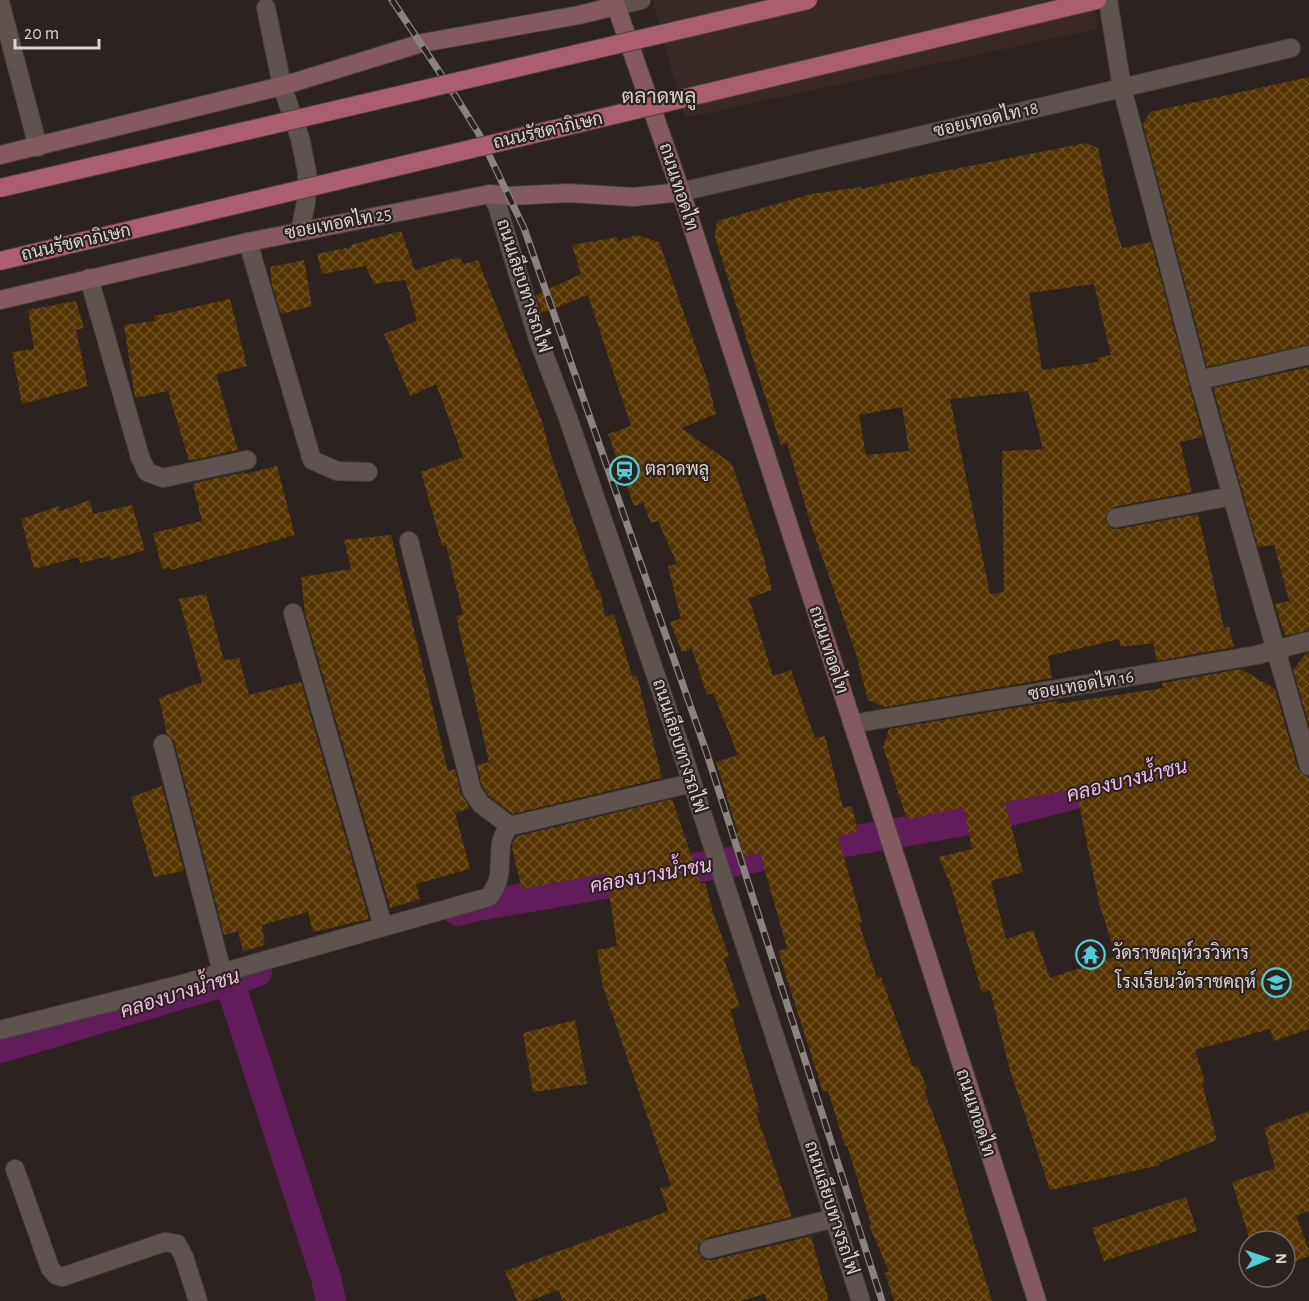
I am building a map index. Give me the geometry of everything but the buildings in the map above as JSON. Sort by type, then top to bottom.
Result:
[{"type":"main road","points":[[0,188],[808,0]]},
{"type":"main road","name":"ถนนรัชดาภิเษก","points":[[0,261],[1097,0]]},
{"type":"main road","points":[[0,155],[282,86],[422,43],[579,15],[615,3]]},
{"type":"main road","name":"ถนนเทอดไท","points":[[615,3],[681,192],[1037,1301]]},
{"type":"main road","name":"ซอยเทอดไท 25","points":[[0,300],[248,242],[490,194],[509,196],[568,193],[634,197],[681,192]]},
{"type":"street","points":[[615,3],[641,0]]},
{"type":"street","points":[[1108,0],[1122,88],[1199,380],[1308,762]]},
{"type":"street","points":[[0,2],[38,147]]},
{"type":"street","points":[[266,8],[282,86],[300,138],[307,172],[306,202],[300,231]]},
{"type":"street","name":"ซอยเทอดไท 18","points":[[681,192],[1291,48]]},
{"type":"street","name":"ถนนเลียบทางรถไฟ","points":[[490,194],[497,205],[538,339],[568,418],[692,783],[861,1301]]},
{"type":"street","points":[[248,242],[312,460],[337,471],[368,472]]},
{"type":"street","points":[[89,278],[147,472],[163,478],[247,460]]},
{"type":"street","points":[[1199,380],[1309,355]]},
{"type":"street","points":[[1116,518],[1232,496]]},
{"type":"street","points":[[409,541],[472,791],[481,804],[510,826]]},
{"type":"street","points":[[292,613],[383,926]]},
{"type":"street","name":"ซอยเทอดไท 16","points":[[852,724],[1064,689],[1276,650],[1309,641]]},
{"type":"street","points":[[163,744],[222,972]]},
{"type":"street","points":[[0,1030],[175,986],[489,897],[496,887],[499,874],[498,851],[502,834],[510,826],[692,783]]},
{"type":"street","points":[[15,1169],[51,1268],[56,1275],[62,1276],[165,1242],[177,1244],[184,1257],[198,1301]]},
{"type":"street","points":[[709,1249],[835,1218]]},
{"type":"shaded area","name":"ตลาดพลู","points":[[652,0],[1094,0],[1097,29],[685,118]]},
{"type":"waterway","name":"คลองบางน้ำชน","points":[[458,911],[982,818],[1117,783]]},
{"type":"waterway","name":"คลองบางน้ำชน","points":[[0,1048],[257,972]]},
{"type":"waterway","points":[[229,980],[326,1278],[331,1301]]},
{"type":"railway","points":[[392,0],[479,134],[524,228],[707,754],[882,1301]]},
{"type":"place","name":"ตลาดพลู","points":[[624,470]]},
{"type":"place","name":"วัดราชคฤห์วรวิหาร","points":[[1091,954]]},
{"type":"place","name":"โรงเรียนวัดราชคฤห์","points":[[1277,983]]},
{"type":"district","name":"ตลาดพลู","points":[[659,96]]}]
